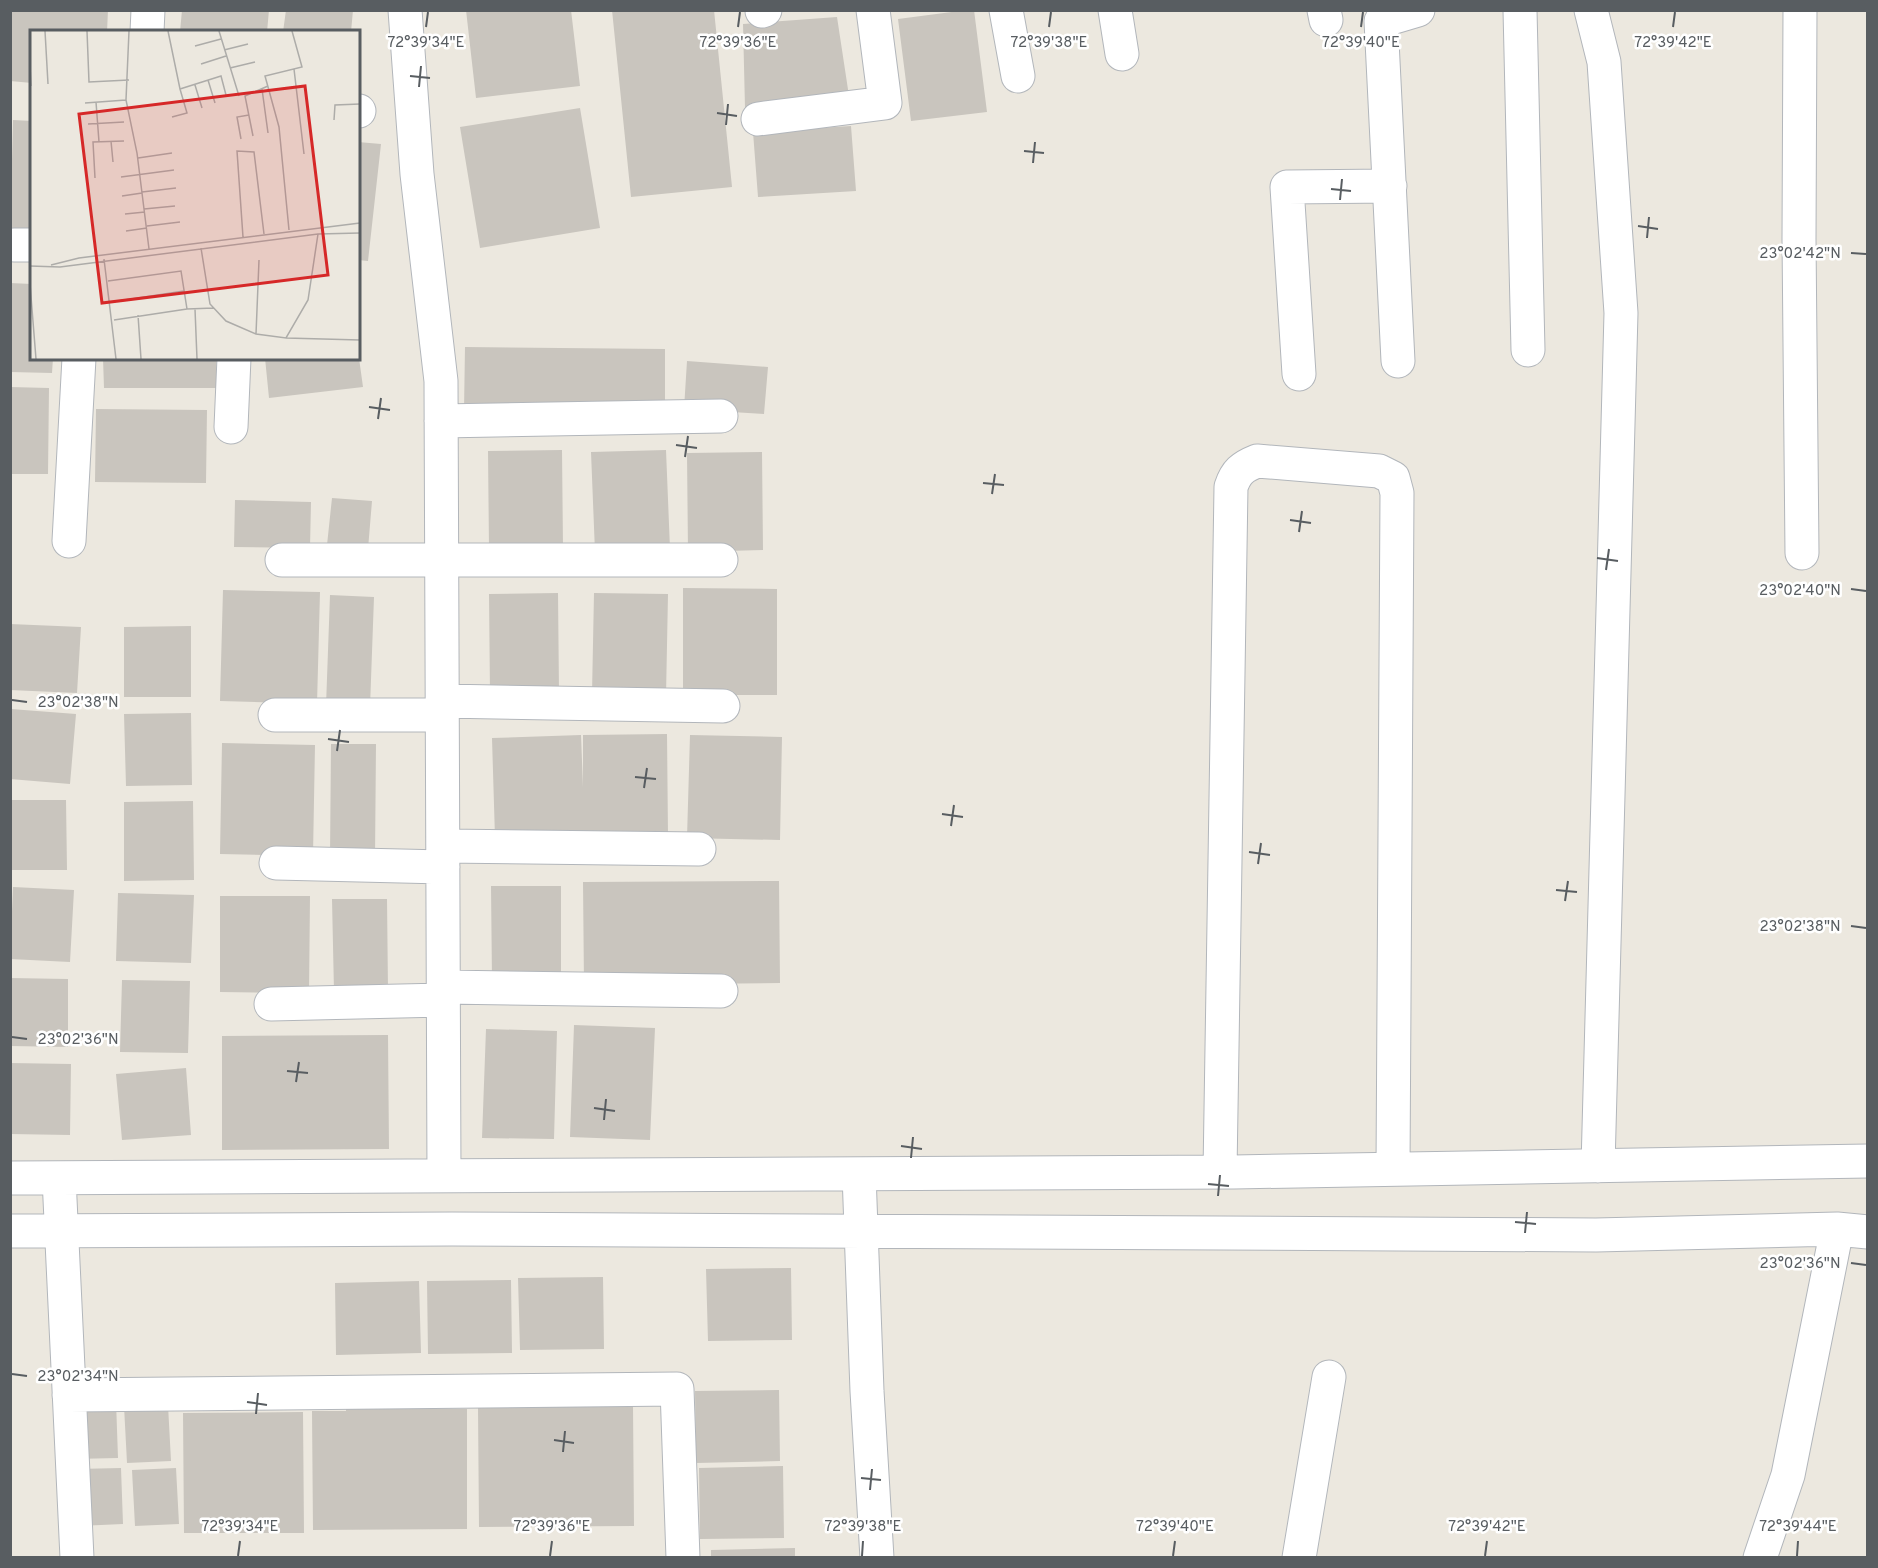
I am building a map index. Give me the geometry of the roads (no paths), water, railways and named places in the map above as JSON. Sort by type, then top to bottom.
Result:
[{"type":"street","points":[[147,30],[148,10]]},
{"type":"street","points":[[405,10],[417,174],[441,381],[444,1176]]},
{"type":"street","points":[[758,119],[885,103],[873,10]]},
{"type":"street","points":[[1006,10],[1018,76]]},
{"type":"street","points":[[1115,10],[1122,54]]},
{"type":"street","points":[[1398,361],[1381,21],[1418,10]]},
{"type":"street","points":[[1521,10],[1528,350]]},
{"type":"street","points":[[1591,10],[1604,62],[1622,313],[1598,1166]]},
{"type":"street","points":[[1800,10],[1799,239],[1802,553]]},
{"type":"street","points":[[1299,374],[1287,187],[1390,186]]},
{"type":"street","points":[[69,541],[79,360]]},
{"type":"street","points":[[231,427],[234,360]]},
{"type":"street","points":[[441,421],[721,416]]},
{"type":"street","points":[[1220,1172],[1231,487],[1235,474],[1244,466],[1257,461],[1379,471],[1392,478],[1397,493],[1393,1169]]},
{"type":"street","points":[[282,560],[721,560]]},
{"type":"street","points":[[275,715],[442,708],[723,706]]},
{"type":"street","points":[[276,863],[699,849]]},
{"type":"street","points":[[271,1004],[444,994],[721,991]]},
{"type":"street","points":[[10,1178],[1220,1172],[1868,1161]]},
{"type":"street","points":[[860,1174],[867,1391],[877,1557]]},
{"type":"street","points":[[59,1178],[77,1557]]},
{"type":"street","points":[[10,1231],[862,1231],[1596,1235],[1852,1230],[1788,1475],[1760,1557]]},
{"type":"street","points":[[1299,1557],[1329,1377]]},
{"type":"street","points":[[69,1395],[676,1389],[682,1557]]}]
